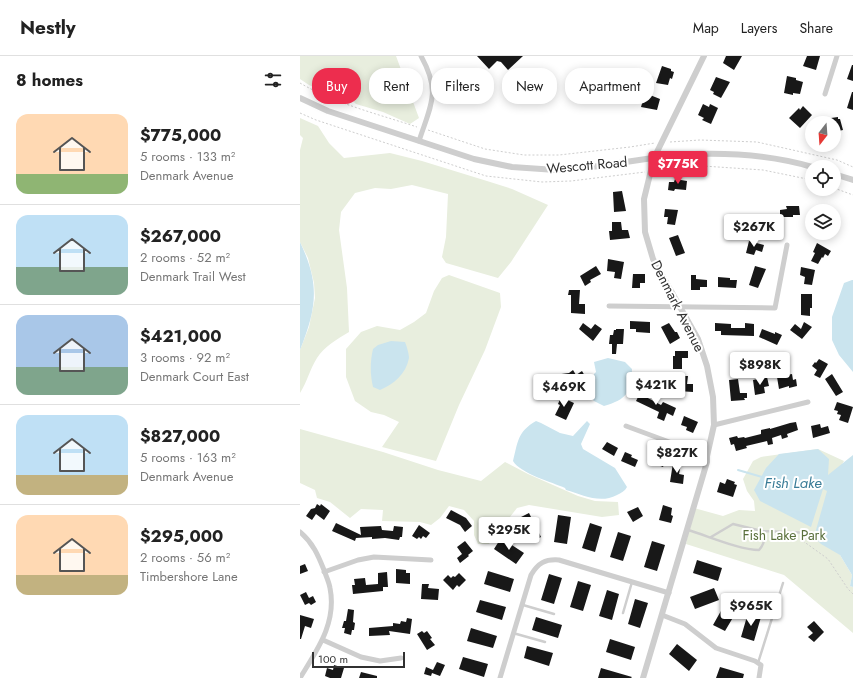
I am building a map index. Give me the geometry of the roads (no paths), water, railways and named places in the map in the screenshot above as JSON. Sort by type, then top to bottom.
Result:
[{"type":"street","points":[[419,141],[432,100],[430,73],[421,56]]},
{"type":"street","name":"Denmark Avenue","points":[[643,678],[707,462],[714,425],[713,397],[707,366],[698,339],[654,259],[645,232],[644,198],[654,158],[704,56]]},
{"type":"street","points":[[825,94],[837,56]]},
{"type":"street","name":"Wescott Road","points":[[300,98],[328,111],[474,159],[519,168],[556,170],[585,168],[673,155],[706,153],[739,154],[805,165]]},
{"type":"street","points":[[841,176],[853,180]]},
{"type":"street","points":[[609,306],[775,308],[787,245]]},
{"type":"street","points":[[714,425],[808,402]]},
{"type":"street","points":[[626,426],[707,456]]},
{"type":"street","points":[[300,532],[318,553],[330,588],[331,608],[329,625],[323,640],[300,678]]},
{"type":"street","points":[[324,572],[358,560],[374,557],[431,560]]},
{"type":"street","points":[[500,678],[531,575],[535,568],[542,562],[559,560],[669,593]]},
{"type":"street","points":[[662,615],[685,624],[716,648],[760,664],[759,678]]},
{"type":"street","points":[[323,640],[361,657],[380,661],[401,658]]},
{"type":"lane","points":[[711,537],[733,524],[762,531],[812,533]]},
{"type":"lane","points":[[687,530],[751,550],[759,550],[763,545],[765,538],[762,531]]},
{"type":"lane","points":[[623,613],[632,582]]},
{"type":"lane","points":[[760,664],[783,582]]},
{"type":"lane","points":[[522,604],[554,614]]},
{"type":"lane","points":[[513,633],[545,642]]},
{"type":"water","points":[[300,242],[311,271],[314,296],[310,321],[300,350]]},
{"type":"water","points":[[852,280],[853,372],[839,355],[832,340],[832,317],[844,283]]},
{"type":"water","points":[[391,341],[405,342],[409,358],[405,369],[399,378],[380,390],[373,387],[372,382],[371,359],[373,349],[378,345]]},
{"type":"water","points":[[608,358],[625,362],[632,369],[629,389],[623,398],[604,406],[594,401],[587,394],[596,372],[594,362]]},
{"type":"water","points":[[536,421],[560,433],[573,436],[587,421],[590,424],[581,444],[583,449],[615,468],[627,487],[624,491],[611,498],[592,498],[566,490],[565,488],[530,474],[517,466],[513,461],[519,438],[525,429]]},
{"type":"water","name":"Fish Lake","points":[[818,449],[829,459],[828,475],[853,455],[853,587],[850,586],[852,575],[840,555],[821,544],[814,537],[827,491],[823,489],[811,527],[760,501],[754,490],[766,468],[779,454]]},
{"type":"waterway","points":[[738,470],[762,477]]},
{"type":"park label","name":"Fish Lake Park","points":[[784,535]]}]
